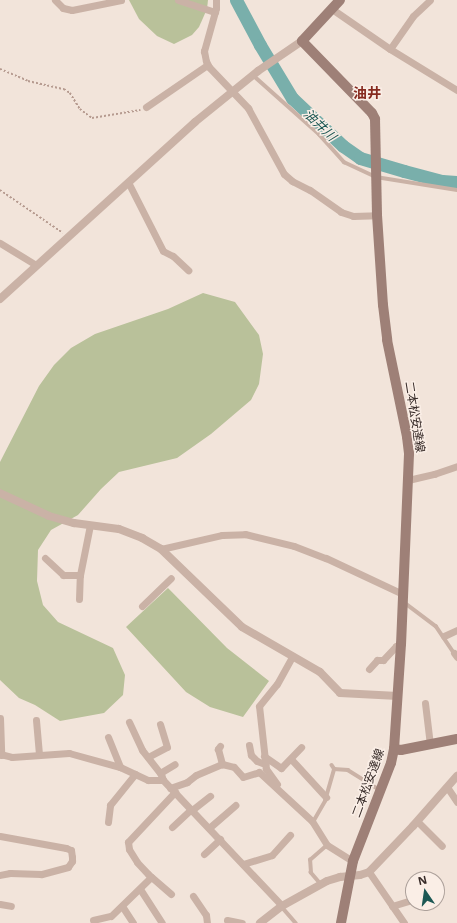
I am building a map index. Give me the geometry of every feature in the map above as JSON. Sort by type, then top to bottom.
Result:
[{"type":"main road","points":[[302,41],[340,0]]},
{"type":"main road","name":"二本松安達線","points":[[302,41],[372,113],[375,119],[377,140],[377,215],[383,306],[387,340],[407,437],[409,454],[401,644],[394,749],[391,763],[381,791],[353,861],[341,923]]},
{"type":"main road","points":[[394,749],[401,750],[457,739]]},
{"type":"street","points":[[55,0],[63,8],[72,10],[121,0]]},
{"type":"street","points":[[178,0],[215,12]]},
{"type":"street","points":[[216,0],[215,12],[204,51],[208,65],[248,108],[284,174],[292,181],[310,190],[341,212],[353,216],[377,215]]},
{"type":"street","points":[[390,49],[413,16],[430,0]]},
{"type":"street","points":[[332,9],[390,49],[457,90]]},
{"type":"street","points":[[0,299],[195,122],[256,73],[302,41]]},
{"type":"street","points":[[146,107],[208,65]]},
{"type":"street","points":[[128,182],[163,251],[173,256],[188,270]]},
{"type":"street","points":[[0,243],[36,265]]},
{"type":"street","points":[[408,480],[434,474],[457,466]]},
{"type":"street","points":[[0,493],[49,516],[130,533],[161,549],[242,627],[320,672],[340,693],[398,696]]},
{"type":"street","points":[[80,599],[80,576],[90,525]]},
{"type":"street","points":[[161,549],[222,535],[245,534],[294,546],[326,558],[403,598]]},
{"type":"street","points":[[45,558],[63,575],[80,576]]},
{"type":"street","points":[[142,606],[171,578]]},
{"type":"street","points":[[444,636],[457,630]]},
{"type":"street","points":[[369,669],[377,660],[383,660],[396,646],[401,644]]},
{"type":"street","points":[[286,798],[283,790],[268,774],[265,764],[259,706],[277,684],[292,657]]},
{"type":"street","points":[[425,703],[430,745]]},
{"type":"street","points":[[0,718],[0,755],[12,757],[69,753],[120,767],[148,780],[163,780]]},
{"type":"street","points":[[36,720],[39,755]]},
{"type":"street","points":[[129,722],[142,750],[160,772],[163,780],[282,906]]},
{"type":"street","points":[[148,757],[167,747],[160,724]]},
{"type":"street","points":[[108,737],[120,767]]},
{"type":"street","points":[[249,745],[251,755],[257,761],[265,764]]},
{"type":"street","points":[[220,746],[218,749],[222,764]]},
{"type":"street","points":[[264,756],[281,768],[301,747]]},
{"type":"street","points":[[291,759],[326,797]]},
{"type":"street","points":[[160,772],[175,764]]},
{"type":"street","points":[[172,894],[151,877],[131,854],[128,842],[172,790],[196,776],[222,764],[234,767],[243,777],[259,772],[312,822],[326,845],[353,861]]},
{"type":"street","points":[[108,822],[110,805],[135,774]]},
{"type":"street","points":[[260,923],[282,906],[334,878],[350,877],[369,872],[417,822],[457,776]]},
{"type":"street","points":[[447,787],[457,802]]},
{"type":"street","points":[[172,827],[210,796]]},
{"type":"street","points":[[209,828],[235,805]]},
{"type":"street","points":[[417,822],[442,846]]},
{"type":"street","points":[[243,864],[272,855],[290,835]]},
{"type":"street","points":[[0,836],[66,848],[71,850],[72,861],[68,867],[41,874],[10,873],[0,875]]},
{"type":"street","points":[[204,854],[220,839]]},
{"type":"street","points":[[369,872],[404,923]]},
{"type":"street","points":[[93,920],[111,916],[140,890],[151,877]]},
{"type":"street","points":[[140,890],[162,923]]},
{"type":"street","points":[[192,896],[206,915],[207,923]]},
{"type":"street","points":[[392,906],[405,902]]},
{"type":"street","points":[[0,904],[11,906]]},
{"type":"street","points":[[122,906],[133,923]]},
{"type":"street","points":[[227,920],[242,923]]},
{"type":"lane","points":[[256,73],[319,134],[344,162],[376,177],[457,190]]},
{"type":"lane","points":[[403,598],[429,620],[444,636],[455,655]]},
{"type":"lane","points":[[312,822],[326,797],[333,768],[348,770],[381,791]]},
{"type":"lane","points":[[321,885],[311,873],[310,860],[326,845]]},
{"type":"lane","points":[[282,906],[296,923]]},
{"type":"path","points":[[0,68],[28,81],[64,89],[70,93],[80,109],[92,118],[137,111],[146,107]]},
{"type":"path","points":[[0,190],[68,236]]},
{"type":"green space","points":[[129,0],[208,0],[207,9],[199,27],[192,35],[174,44],[157,36],[139,19]]},
{"type":"green space","points":[[203,293],[235,302],[259,335],[263,354],[259,384],[251,400],[211,434],[177,458],[119,472],[101,489],[78,515],[51,530],[38,550],[37,581],[43,605],[58,622],[113,648],[125,675],[123,695],[104,713],[60,721],[35,705],[19,698],[0,680],[0,462],[39,386],[54,365],[71,348],[95,334],[168,309]]},
{"type":"green space","points":[[168,588],[227,648],[269,681],[243,717],[210,707],[186,692],[126,627]]},
{"type":"waterway","name":"油井川","points":[[236,0],[260,45],[292,98],[343,146],[360,158],[442,181],[457,182]]},
{"type":"district","name":"油井","points":[[367,93]]}]
